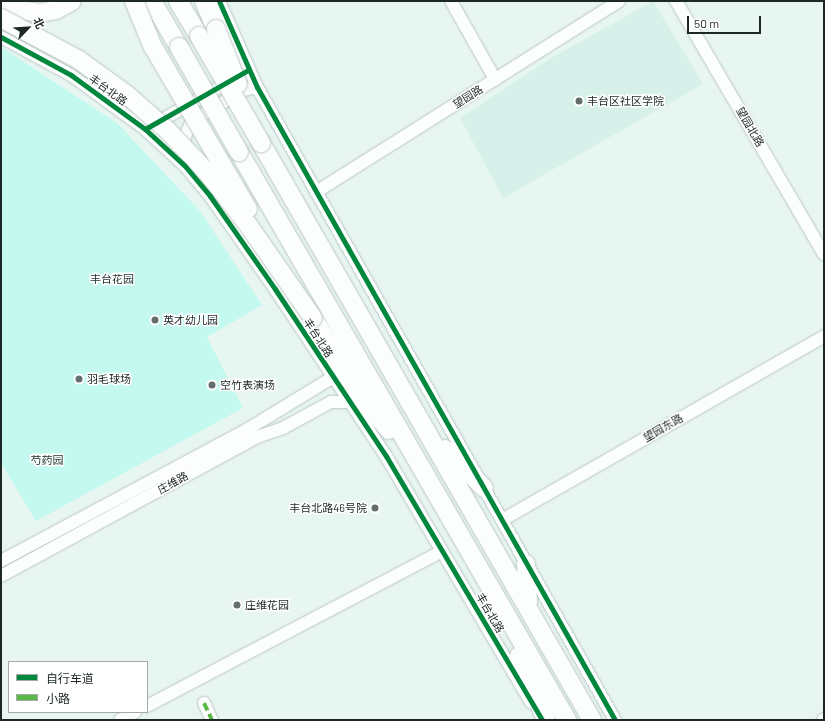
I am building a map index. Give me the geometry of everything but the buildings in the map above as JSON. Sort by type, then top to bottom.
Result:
[{"type":"highway","points":[[1,4],[12,9],[39,12],[56,10],[72,1]]},
{"type":"highway","points":[[134,1],[152,45],[313,318],[372,410],[419,466]]},
{"type":"highway","name":"丰台北路","points":[[152,1],[419,466],[567,720]]},
{"type":"highway","points":[[178,1],[528,605],[592,720]]},
{"type":"highway","points":[[204,1],[261,143]]},
{"type":"highway","points":[[1,18],[79,60],[126,94],[167,130],[207,172],[249,226],[313,318]]},
{"type":"highway","points":[[426,429],[484,488]]},
{"type":"highway","points":[[526,564],[528,605]]},
{"type":"highway","points":[[490,587],[546,720]]},
{"type":"street","points":[[219,1],[248,70],[257,87],[615,720]]},
{"type":"street","points":[[451,1],[496,79]]},
{"type":"street","name":"望园路","points":[[316,192],[619,1]]},
{"type":"street","name":"望园北路","points":[[676,1],[824,254]]},
{"type":"street","name":"丰台北路","points":[[1,37],[71,75],[145,129],[185,166],[239,236],[332,378],[386,456],[542,720]]},
{"type":"street","points":[[145,129],[248,70]]},
{"type":"street","points":[[185,166],[183,140],[192,121],[244,90],[257,87]]},
{"type":"street","name":"望园东路","points":[[502,520],[824,336]]},
{"type":"street","name":"庄维路","points":[[1,562],[248,429],[332,378]]},
{"type":"street","name":"庄维路","points":[[1,576],[257,437],[283,428],[331,402],[349,402]]},
{"type":"street","points":[[148,705],[442,551]]},
{"type":"street","points":[[204,703],[212,720]]},
{"type":"street","points":[[120,720],[133,713]]},
{"type":"shaded area","name":"丰台区社区学院","points":[[653,1],[703,84],[503,198],[460,118],[551,58]]},
{"type":"green space","name":"丰台花园","points":[[1,47],[117,123],[200,211],[262,305],[207,337],[243,408],[36,521],[1,463]]},
{"type":"marked path","points":[[204,703],[212,720]]},
{"type":"cycle path","points":[[219,1],[257,87],[615,720]]},
{"type":"cycle path","points":[[1,37],[71,75],[145,129],[185,166],[210,196],[275,289],[386,456],[542,720]]},
{"type":"cycle path","points":[[145,129],[248,70]]},
{"type":"place","name":"丰台区社区学院","points":[[579,101]]},
{"type":"place","name":"英才幼儿园","points":[[155,320]]},
{"type":"place","name":"羽毛球场","points":[[79,379]]},
{"type":"place","name":"空竹表演场","points":[[212,385]]},
{"type":"place","name":"丰台北路46号院","points":[[375,508]]},
{"type":"place","name":"庄维花园","points":[[237,605]]},
{"type":"park label","name":"芍药园","points":[[47,460]]}]
